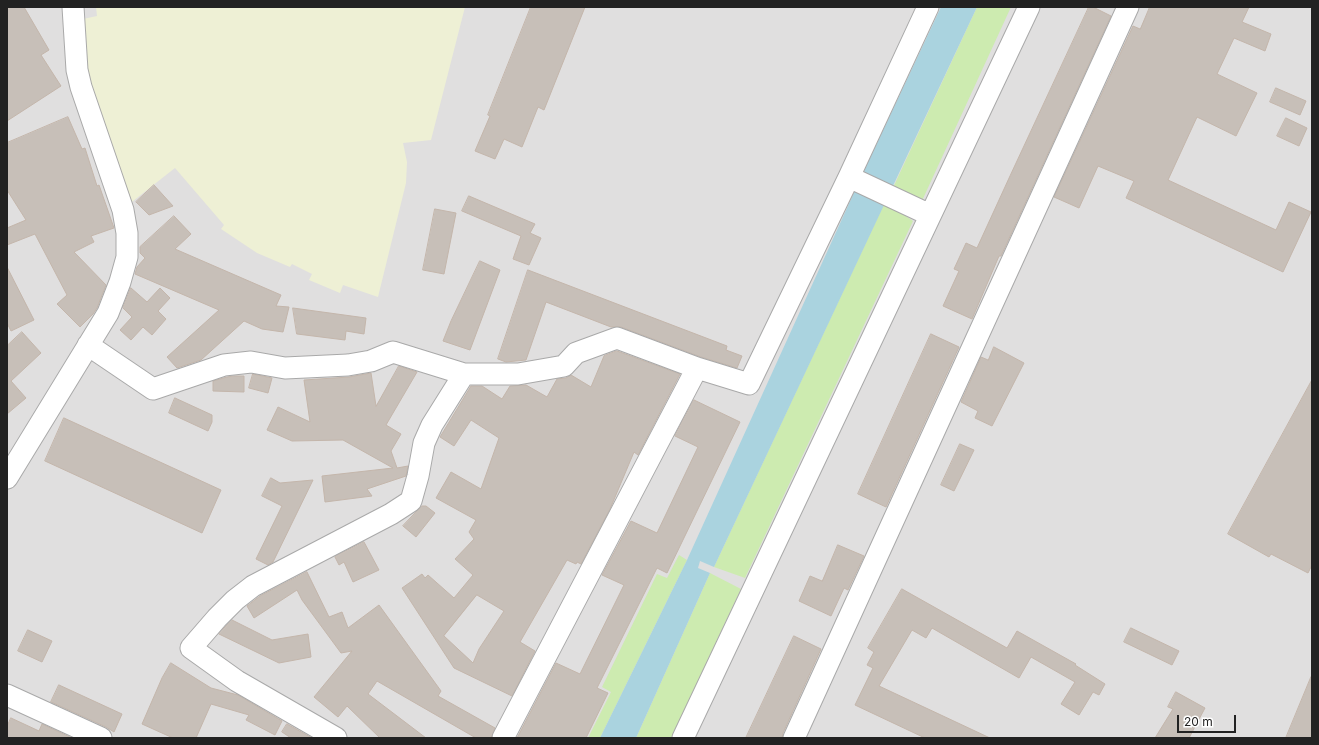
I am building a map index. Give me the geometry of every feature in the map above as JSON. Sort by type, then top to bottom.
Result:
[{"type":"street","points":[[7,478],[108,313],[128,257],[124,210],[81,87],[77,70],[73,7]]},
{"type":"street","points":[[88,345],[153,389],[224,365],[252,362],[285,368],[348,365],[371,361],[393,352],[464,374],[518,374],[564,366],[576,353],[617,338],[697,368],[749,384],[849,177],[928,7]]},
{"type":"street","points":[[683,738],[1029,7]]},
{"type":"street","points":[[794,738],[1128,7]]},
{"type":"street","points":[[849,177],[930,215]]},
{"type":"street","points":[[503,738],[697,368]]},
{"type":"street","points":[[336,738],[237,681],[191,648],[235,600],[253,586],[391,514],[411,501],[418,476],[424,444],[432,425],[464,374]]},
{"type":"street","points":[[7,695],[101,738]]},
{"type":"shaded area","points":[[7,7],[1312,7],[1312,738],[7,738]]},
{"type":"green space","points":[[96,7],[465,7],[431,140],[403,143],[407,162],[406,183],[378,297],[343,285],[340,293],[309,280],[312,274],[292,264],[290,267],[257,253],[221,229],[224,225],[175,168],[128,205],[94,99],[87,71],[83,19],[97,16]]},
{"type":"green space","points":[[977,7],[1011,7],[921,203],[891,192]]},
{"type":"green space","points":[[885,202],[913,221],[745,578],[714,567]]},
{"type":"green space","points":[[679,555],[687,560],[600,738],[588,738],[611,692],[602,687],[657,574],[667,578]]},
{"type":"green space","points":[[710,573],[741,589],[671,738],[636,738]]},
{"type":"water","points":[[941,7],[977,7],[714,567],[700,561],[698,568],[710,573],[636,738],[600,738],[687,560],[862,175]]},
{"type":"building","points":[[7,7],[24,7],[49,50],[41,55],[61,86],[7,121]]},
{"type":"building","points":[[531,7],[585,7],[544,110],[538,107],[522,147],[504,139],[495,159],[475,151],[490,116],[488,115]]},
{"type":"building","points":[[1089,7],[1093,7],[1111,16],[1001,256],[999,256],[972,319],[943,306],[959,271],[954,269],[966,243],[977,248]]},
{"type":"building","points":[[1150,7],[1249,7],[1242,22],[1271,34],[1265,51],[1234,38],[1217,74],[1257,93],[1236,136],[1197,117],[1168,180],[1276,230],[1289,202],[1311,212],[1283,272],[1126,198],[1134,181],[1098,166],[1079,208],[1054,197],[1133,26],[1140,29]]},
{"type":"building","points":[[1276,88],[1306,101],[1300,115],[1270,102]]},
{"type":"building","points":[[68,117],[82,149],[85,148],[97,186],[99,185],[114,228],[91,236],[94,242],[74,252],[106,285],[97,308],[80,327],[57,304],[67,295],[35,234],[7,245],[7,228],[26,220],[7,190],[7,143]]},
{"type":"building","points":[[1286,118],[1307,128],[1299,146],[1277,136]]},
{"type":"building","points":[[154,185],[173,206],[149,215],[136,202]]},
{"type":"building","points":[[469,196],[535,224],[530,233],[541,238],[529,265],[513,259],[521,236],[462,211]]},
{"type":"building","points":[[435,209],[456,213],[444,274],[423,270]]},
{"type":"building","points":[[174,216],[191,234],[175,249],[281,295],[276,306],[289,307],[283,332],[262,329],[244,321],[201,360],[177,368],[167,357],[219,310],[135,274],[137,267],[145,258],[140,253],[140,247]]},
{"type":"building","points":[[480,261],[500,270],[470,350],[443,341]]},
{"type":"building","points":[[7,267],[34,320],[11,331],[7,323]]},
{"type":"building","points":[[528,270],[727,346],[726,350],[742,356],[737,368],[701,357],[621,327],[611,327],[546,302],[526,360],[506,362],[498,359]]},
{"type":"building","points":[[131,288],[147,302],[160,288],[170,298],[158,311],[166,319],[152,335],[143,327],[131,340],[120,330],[132,317],[123,308]]},
{"type":"building","points":[[293,308],[366,318],[364,334],[346,331],[345,340],[297,334]]},
{"type":"building","points":[[22,332],[41,353],[11,381],[26,398],[7,414],[7,346]]},
{"type":"building","points":[[931,334],[959,347],[886,507],[858,494]]},
{"type":"building","points":[[994,347],[1024,363],[992,426],[975,418],[978,411],[961,402],[981,357],[988,360]]},
{"type":"building","points":[[617,351],[680,374],[638,455],[634,452],[610,509],[581,564],[577,562],[576,564],[567,560],[520,642],[535,651],[512,696],[454,668],[402,588],[422,574],[425,578],[428,575],[454,598],[473,575],[455,559],[474,539],[469,532],[476,520],[436,498],[451,472],[481,489],[499,438],[471,420],[454,446],[440,437],[471,386],[482,386],[502,399],[510,386],[526,385],[547,397],[557,379],[566,378],[571,375],[591,387],[604,356]],"holes":[[[477,595],[504,611],[479,649],[473,663],[444,636]]]},
{"type":"building","points":[[399,366],[417,372],[386,425],[401,434],[391,451],[397,468],[408,466],[406,476],[367,489],[372,496],[325,502],[322,476],[393,468],[343,440],[292,441],[267,430],[278,407],[310,422],[304,380],[349,377],[371,373],[376,406]]},
{"type":"building","points":[[253,374],[272,378],[268,393],[249,388]]},
{"type":"building","points":[[234,376],[244,376],[244,392],[213,391],[213,381]]},
{"type":"building","points":[[1312,380],[1312,565],[1308,573],[1271,554],[1269,557],[1228,534]]},
{"type":"building","points":[[175,398],[212,415],[212,422],[208,431],[169,413]]},
{"type":"building","points":[[694,400],[740,422],[667,573],[657,568],[597,688],[608,693],[586,738],[517,738],[556,663],[580,674],[624,585],[602,575],[631,521],[657,533],[698,447],[675,436]]},
{"type":"building","points":[[64,418],[221,490],[202,533],[45,461]]},
{"type":"building","points":[[960,444],[974,450],[954,491],[941,485]]},
{"type":"building","points":[[271,478],[280,483],[313,480],[273,562],[268,565],[256,559],[282,506],[262,496]]},
{"type":"building","points":[[422,506],[426,506],[435,513],[416,537],[403,526]]},
{"type":"building","points":[[364,542],[379,570],[353,582],[344,562],[339,565],[335,557]]},
{"type":"building","points":[[838,545],[864,556],[848,590],[844,588],[831,616],[799,601],[810,576],[822,581]]},
{"type":"building","points":[[307,572],[329,617],[342,612],[348,628],[379,605],[441,691],[438,696],[495,728],[491,738],[476,738],[377,681],[368,694],[426,738],[380,738],[347,706],[338,717],[314,697],[352,651],[341,653],[302,600],[297,590],[254,618],[247,606],[260,596]]},
{"type":"building","points":[[902,589],[1007,648],[1017,631],[1076,664],[1075,665],[1105,684],[1099,695],[1093,692],[1079,715],[1061,704],[1075,682],[1031,657],[1019,678],[932,628],[926,638],[912,630],[879,686],[990,738],[925,738],[855,705],[873,668],[867,665],[874,652],[868,648]]},
{"type":"building","points":[[232,620],[272,640],[308,634],[311,657],[279,663],[219,634]]},
{"type":"building","points":[[1131,628],[1179,651],[1172,665],[1124,642]]},
{"type":"building","points":[[28,630],[52,641],[42,662],[18,651]]},
{"type":"building","points":[[794,636],[821,649],[782,738],[746,738]]},
{"type":"building","points":[[171,663],[211,688],[238,695],[282,721],[275,735],[246,720],[249,715],[211,704],[196,738],[173,738],[142,724],[162,678]]},
{"type":"building","points":[[1311,677],[1312,738],[1286,738]]},
{"type":"building","points":[[59,685],[122,714],[114,732],[51,702]]},
{"type":"building","points":[[1176,692],[1205,708],[1189,738],[1155,738],[1173,709],[1168,707]]},
{"type":"building","points":[[11,718],[39,731],[42,724],[72,738],[7,738],[7,727]]},
{"type":"building","points":[[287,724],[312,738],[291,738],[282,732]]}]
